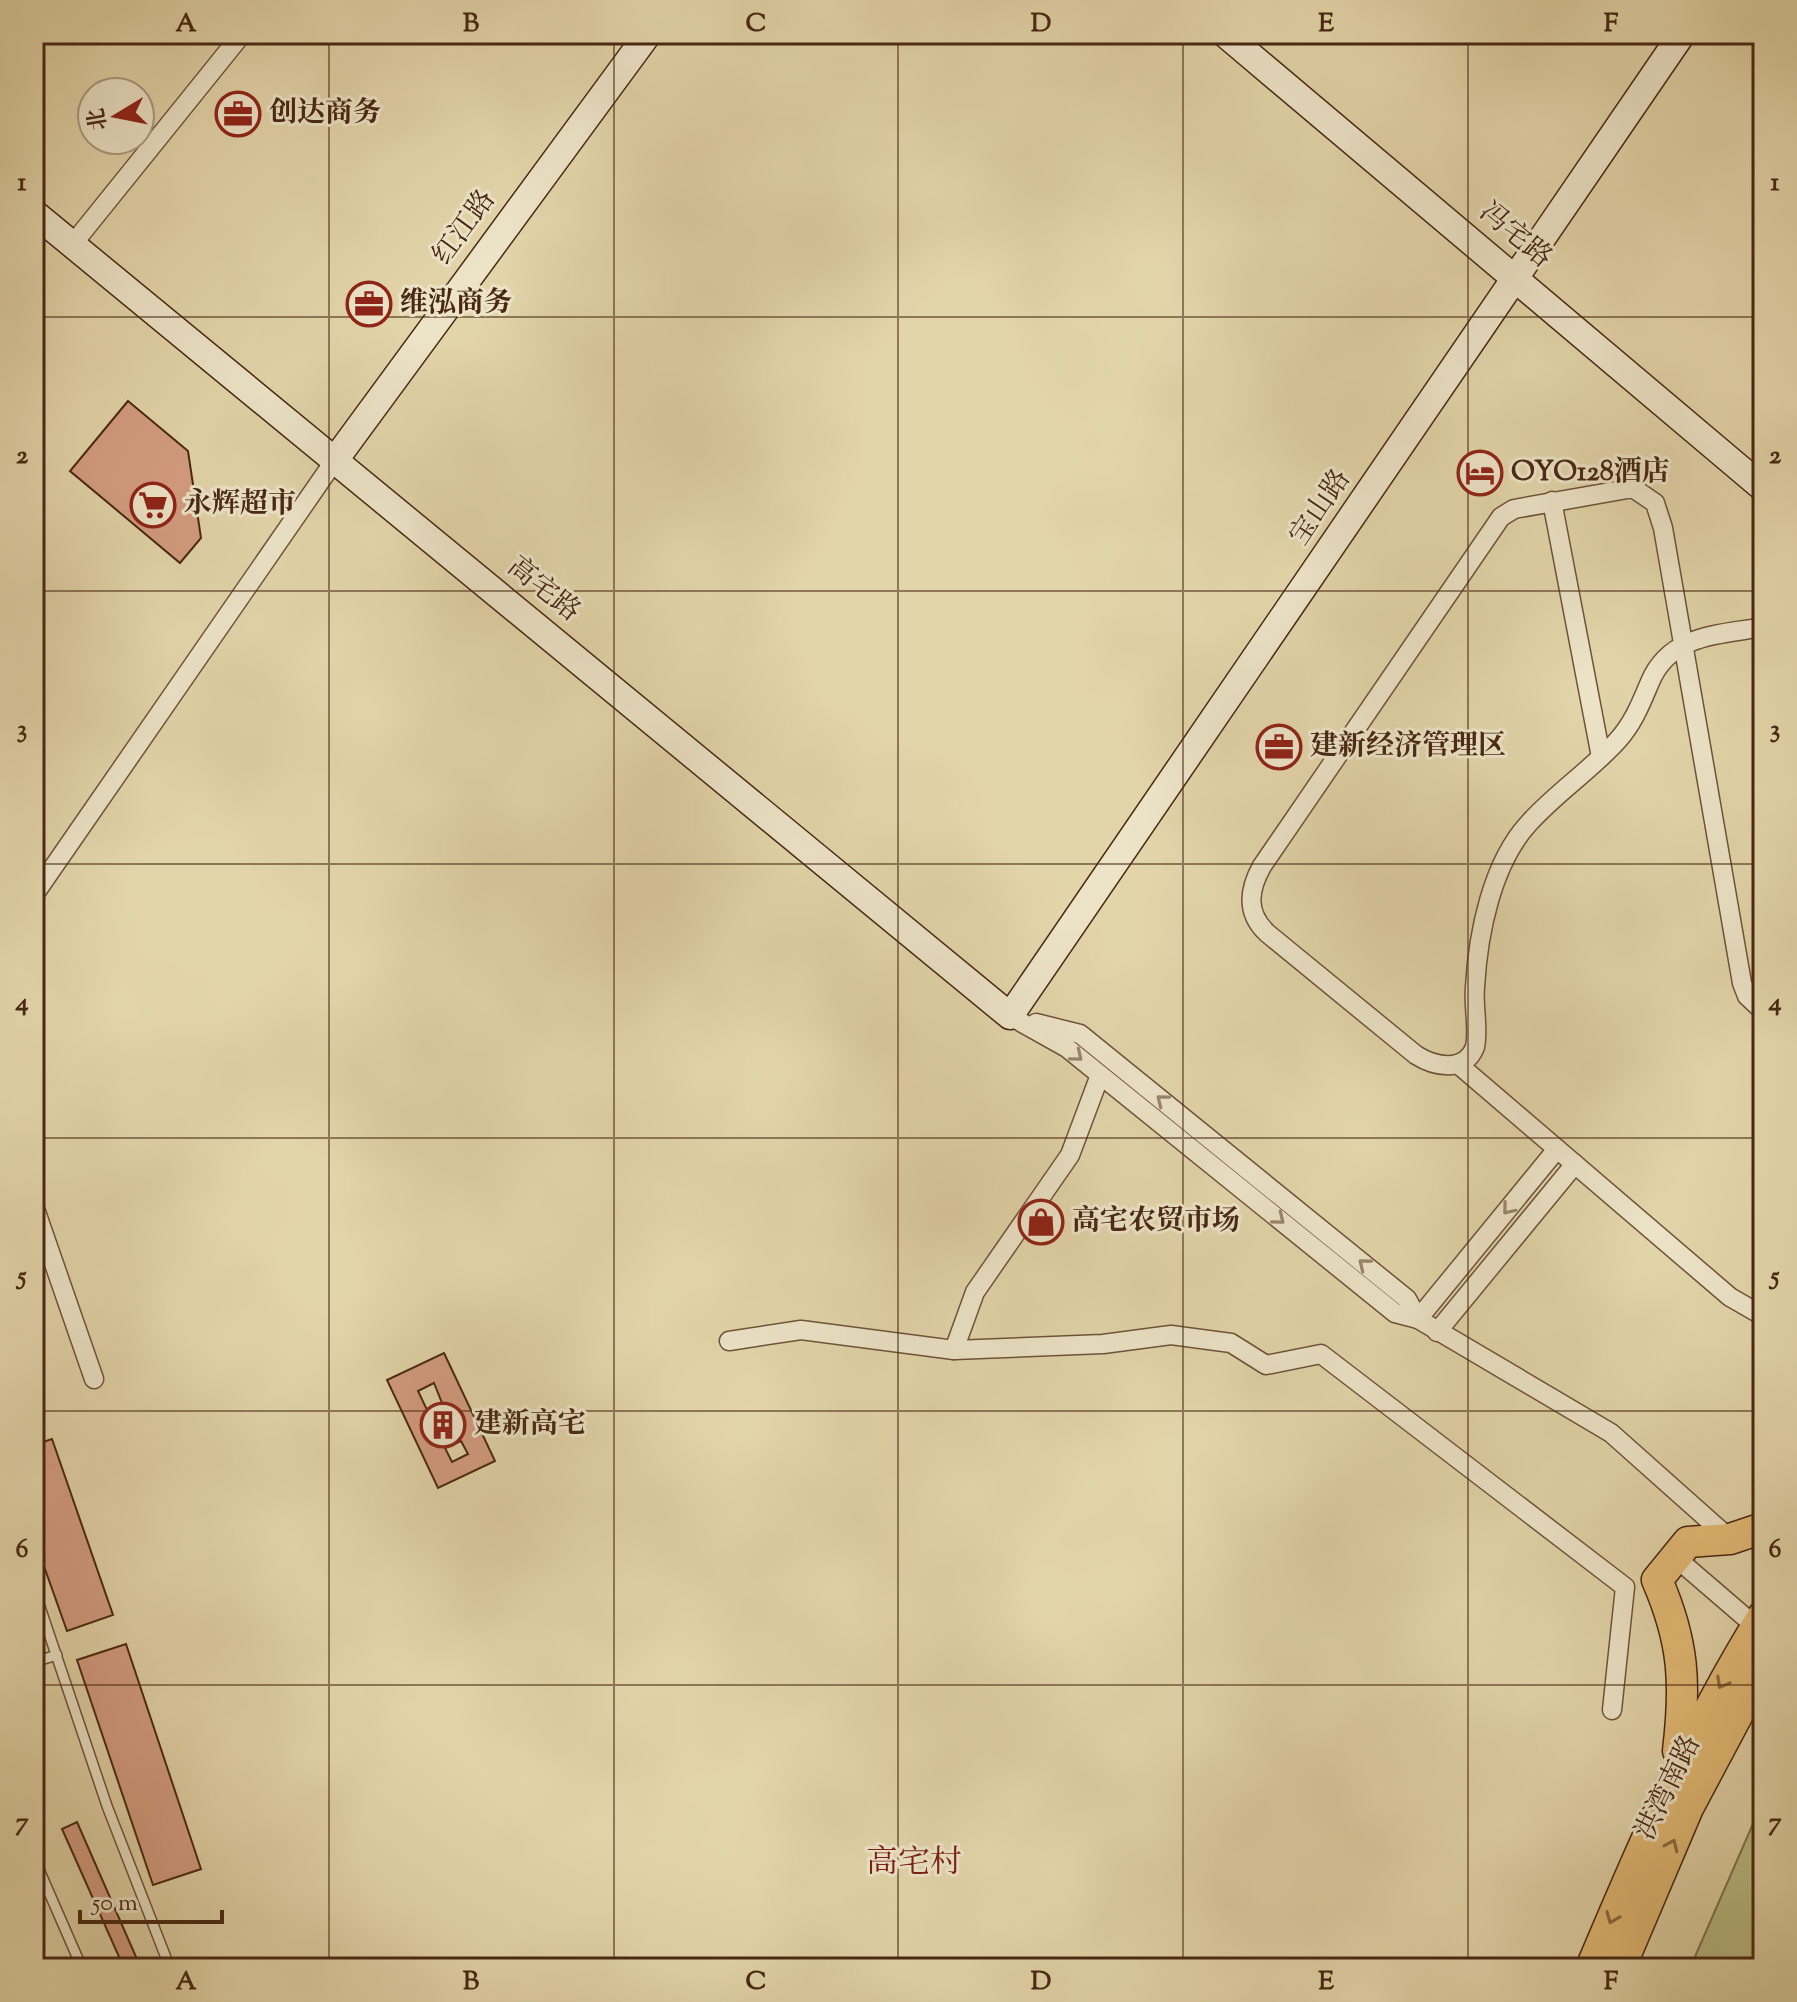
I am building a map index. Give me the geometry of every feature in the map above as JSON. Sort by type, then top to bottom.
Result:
[{"type":"main road","points":[[1675,1773],[1684,1697],[1682,1654],[1674,1619],[1657,1580],[1688,1542],[1730,1539],[1763,1528]]},
{"type":"main road","name":"洪湾南路","points":[[1591,1968],[1675,1773],[1761,1625]]},
{"type":"main road","name":"洪湾南路","points":[[1620,1968],[1688,1808],[1763,1667]]},
{"type":"street","points":[[72,245],[242,34]]},
{"type":"street","name":"红江路","points":[[335,460],[648,34]]},
{"type":"street","name":"冯宅路","points":[[1225,34],[1763,488]]},
{"type":"street","name":"宝山路","points":[[1010,1016],[1307,587],[1682,34]]},
{"type":"street","name":"高宅路","points":[[34,213],[1010,1016]]},
{"type":"street","points":[[34,895],[335,460]]},
{"type":"street","points":[[1763,1011],[1747,996],[1742,983],[1685,642],[1663,528],[1650,497],[1639,490],[1626,488],[1514,509],[1501,517],[1271,853],[1252,889],[1253,916],[1267,933],[1416,1055],[1433,1064],[1459,1065],[1730,1297],[1763,1316]]},
{"type":"street","points":[[1552,501],[1601,757]]},
{"type":"street","points":[[1459,1065],[1472,1055],[1475,1047],[1476,976],[1489,909],[1505,859],[1529,823],[1601,757],[1628,727],[1658,668],[1685,642],[1763,627]]},
{"type":"street","points":[[1010,1016],[1067,1048],[1395,1313],[1418,1319],[1611,1433],[1730,1539]]},
{"type":"street","points":[[1010,1016],[1080,1034],[1407,1299],[1418,1319]]},
{"type":"street","points":[[954,1350],[975,1292],[1070,1155],[1100,1075]]},
{"type":"street","points":[[1418,1319],[1557,1149]]},
{"type":"street","points":[[1437,1332],[1575,1164]]},
{"type":"street","points":[[34,1206],[94,1379]]},
{"type":"street","points":[[729,1341],[801,1330],[954,1350],[1103,1344],[1171,1335],[1231,1343],[1266,1365],[1321,1354],[1625,1587],[1612,1710]]},
{"type":"street","points":[[1675,1557],[1761,1625]]},
{"type":"lane","points":[[34,1589],[107,1806],[170,1968]]},
{"type":"lane","points":[[34,1662],[57,1655]]},
{"type":"lane","points":[[34,1858],[82,1968]]},
{"type":"green space","points":[[1763,1801],[1763,1968],[1690,1968]]},
{"type":"building","name":"永辉超市","points":[[128,401],[188,451],[201,538],[180,563],[70,471]]},
{"type":"building","name":"建新高宅","points":[[444,1353],[495,1461],[438,1488],[387,1380]],"holes":[[[434,1383],[442,1403],[427,1410],[418,1391]],[[461,1441],[468,1454],[452,1462],[445,1448]]]},
{"type":"building","points":[[52,1439],[113,1615],[67,1631],[34,1538],[34,1445]]},
{"type":"building","points":[[126,1644],[201,1869],[153,1885],[77,1660]]},
{"type":"building","points":[[77,1822],[140,1966],[124,1968],[62,1829]]},
{"type":"place","name":"创达商务","points":[[238,114]]},
{"type":"place","name":"维泓商务","points":[[369,304]]},
{"type":"place","name":"OYO128酒店","points":[[1480,473]]},
{"type":"place","name":"永辉超市","points":[[153,505]]},
{"type":"place","name":"建新经济管理区","points":[[1279,747]]},
{"type":"place","name":"高宅农贸市场","points":[[1041,1222]]},
{"type":"place","name":"建新高宅","points":[[443,1425]]},
{"type":"district","name":"高宅村","points":[[914,1864]]}]
